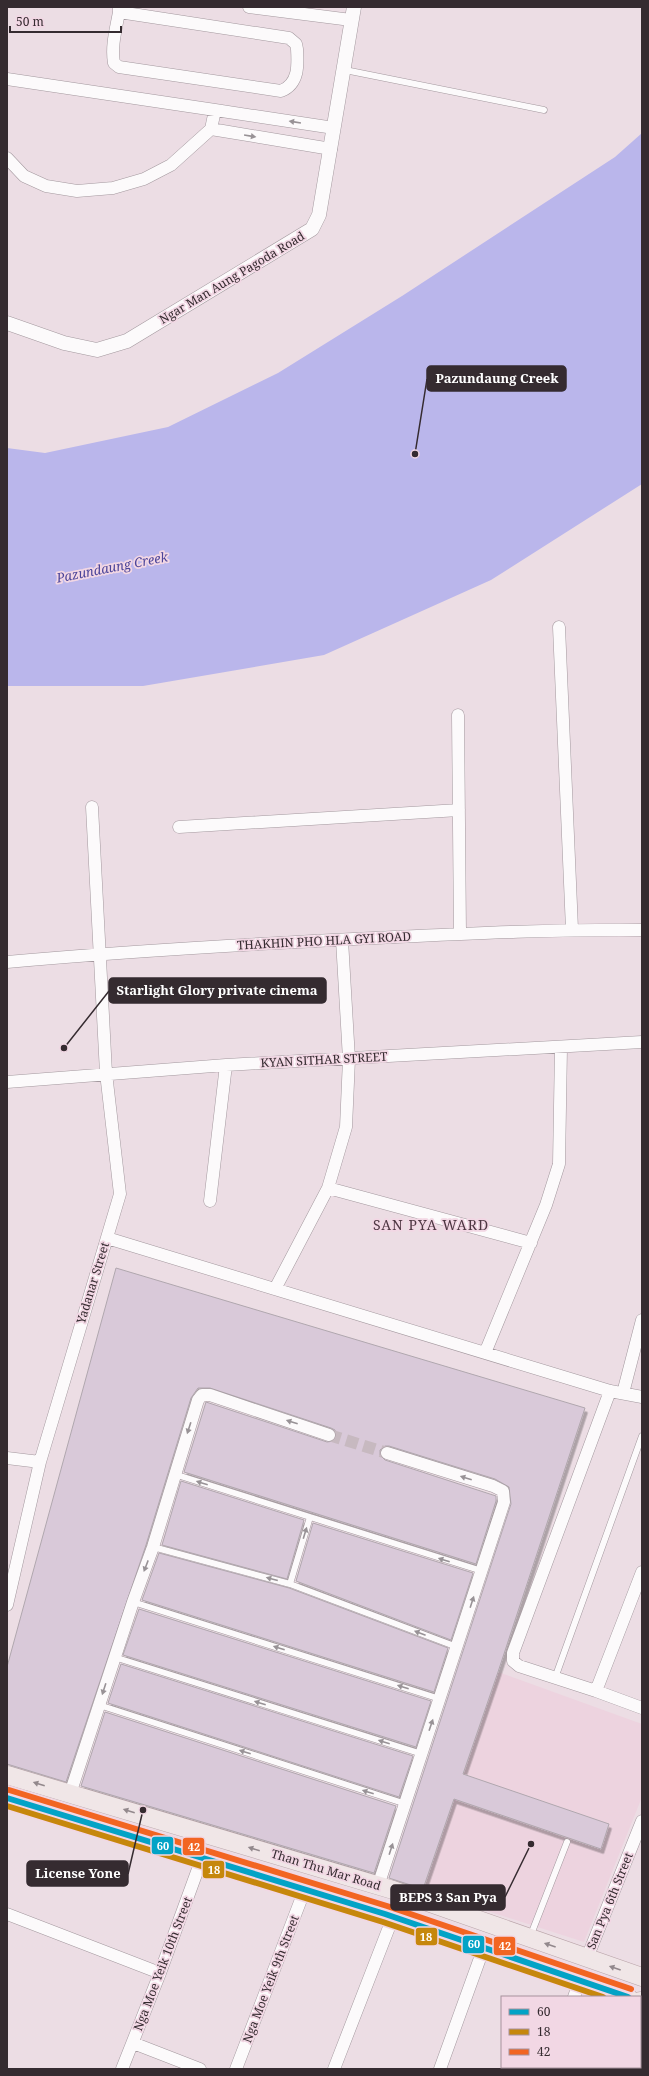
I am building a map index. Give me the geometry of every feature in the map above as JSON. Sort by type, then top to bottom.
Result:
[{"type":"main road","name":"Than Thu Mar Road","points":[[7,1775],[386,1888],[642,1978]]},
{"type":"main road","name":"Than Thu Mar Road","points":[[7,1798],[389,1915],[625,1996]]},
{"type":"main road","points":[[386,1888],[389,1915]]},
{"type":"street","points":[[249,7],[353,14]]},
{"type":"street","points":[[119,9],[289,38],[296,44],[297,49],[294,82],[289,88],[281,91],[119,67],[114,63],[112,54],[119,9]]},
{"type":"street","name":"Ngar Man Aung Pagoda Road","points":[[7,323],[64,343],[97,350],[127,342],[312,229],[319,215],[345,70],[353,14]]},
{"type":"street","points":[[7,79],[334,128]]},
{"type":"street","points":[[7,158],[24,176],[46,186],[77,191],[112,188],[144,179],[171,165],[211,129],[215,110]]},
{"type":"street","points":[[211,129],[331,149]]},
{"type":"street","points":[[558,627],[572,929]]},
{"type":"street","points":[[458,715],[460,934]]},
{"type":"street","name":"Yadanar Street","points":[[7,1605],[11,1570],[40,1462],[120,1194],[106,1073],[92,807]]},
{"type":"street","points":[[179,827],[459,810]]},
{"type":"street","name":"THAKHIN PHO HLA GYI ROAD","points":[[7,962],[99,954],[460,934],[572,929],[642,930]]},
{"type":"street","points":[[275,1289],[328,1188],[346,1127],[349,1059],[342,940]]},
{"type":"street","name":"KYAN SITHAR STREET","points":[[7,1082],[106,1073],[226,1065],[561,1048],[642,1042]]},
{"type":"street","points":[[485,1353],[546,1205],[559,1164],[561,1048]]},
{"type":"street","points":[[210,1201],[226,1065]]},
{"type":"street","points":[[328,1188],[531,1243]]},
{"type":"street","points":[[107,1238],[610,1391],[642,1397]]},
{"type":"street","points":[[623,1393],[639,1344],[642,1320]]},
{"type":"street","points":[[610,1391],[513,1653],[513,1661],[519,1666],[596,1691],[642,1708]]},
{"type":"street","points":[[70,1794],[132,1602],[154,1547],[174,1474],[198,1400],[202,1395],[210,1395],[329,1435]]},
{"type":"street","points":[[386,1888],[406,1804],[504,1502],[503,1491],[493,1486],[387,1453]]},
{"type":"street","points":[[7,1458],[40,1462]]},
{"type":"street","points":[[596,1691],[642,1572]]},
{"type":"street","name":"San Pya 6th Street","points":[[587,1958],[642,1821]]},
{"type":"street","name":"Nga Moe Yeik 10th Street","points":[[122,2069],[160,1973],[202,1858]]},
{"type":"street","name":"Nga Moe Yeik 9th Street","points":[[236,2069],[305,1889]]},
{"type":"street","points":[[7,1914],[160,1973]]},
{"type":"street","points":[[334,2069],[389,1915]]},
{"type":"street","points":[[440,2069],[484,1947]]},
{"type":"street","points":[[574,1996],[580,1980]]},
{"type":"street","points":[[133,2043],[200,2069]]},
{"type":"lane","points":[[345,70],[544,110]]},
{"type":"lane","points":[[554,1678],[642,1436]]},
{"type":"lane","points":[[174,1474],[482,1571]]},
{"type":"lane","points":[[290,1584],[310,1517]]},
{"type":"lane","points":[[154,1547],[290,1584],[457,1647]]},
{"type":"lane","points":[[132,1602],[440,1698]]},
{"type":"lane","points":[[114,1657],[422,1754]]},
{"type":"lane","points":[[99,1705],[406,1804]]},
{"type":"lane","points":[[529,1938],[567,1842]]},
{"type":"shaded area","points":[[498,1672],[642,1724],[642,1797],[584,1942],[422,1890]]},
{"type":"water","points":[[642,133],[642,484],[491,580],[324,655],[143,686],[7,686],[7,448],[45,453],[168,427],[278,373],[402,296],[615,157]]},
{"type":"building","points":[[116,1268],[585,1408],[463,1774],[609,1824],[601,1849],[454,1799],[423,1889],[389,1878],[511,1504],[509,1487],[495,1479],[389,1446],[385,1446],[380,1450],[380,1455],[385,1460],[496,1496],[496,1501],[476,1564],[184,1472],[206,1402],[327,1442],[334,1441],[336,1437],[335,1430],[331,1428],[210,1388],[198,1388],[191,1398],[146,1545],[66,1782],[7,1764],[7,1667]]},
{"type":"building","points":[[181,1481],[304,1520],[287,1579],[162,1545]]},
{"type":"building","points":[[313,1523],[473,1573],[451,1640],[296,1581]]},
{"type":"building","points":[[159,1553],[289,1588],[448,1648],[434,1692],[142,1600]]},
{"type":"building","points":[[139,1609],[431,1701],[416,1747],[123,1655]]},
{"type":"building","points":[[121,1664],[413,1756],[399,1797],[108,1703]]},
{"type":"building","points":[[105,1712],[396,1806],[374,1873],[81,1786]]},
{"type":"tunnel","points":[[329,1435],[387,1453]]},
{"type":"transit line","name":"42","points":[[9,1790],[387,1906],[631,1989]]},
{"type":"transit line","name":"60","points":[[7,1798],[385,1914],[625,1996]]},
{"type":"transit line","name":"18","points":[[7,1806],[383,1922],[600,1996]]},
{"type":"place","name":"Pazundaung Creek","points":[[415,454]]},
{"type":"place","name":"Starlight Glory private cinema","points":[[64,1048]]},
{"type":"place","name":"License Yone","points":[[143,1810]]},
{"type":"place","name":"BEPS 3 San Pya","points":[[531,1844]]},
{"type":"district","name":"SAN PYA WARD","points":[[431,1225]]}]
